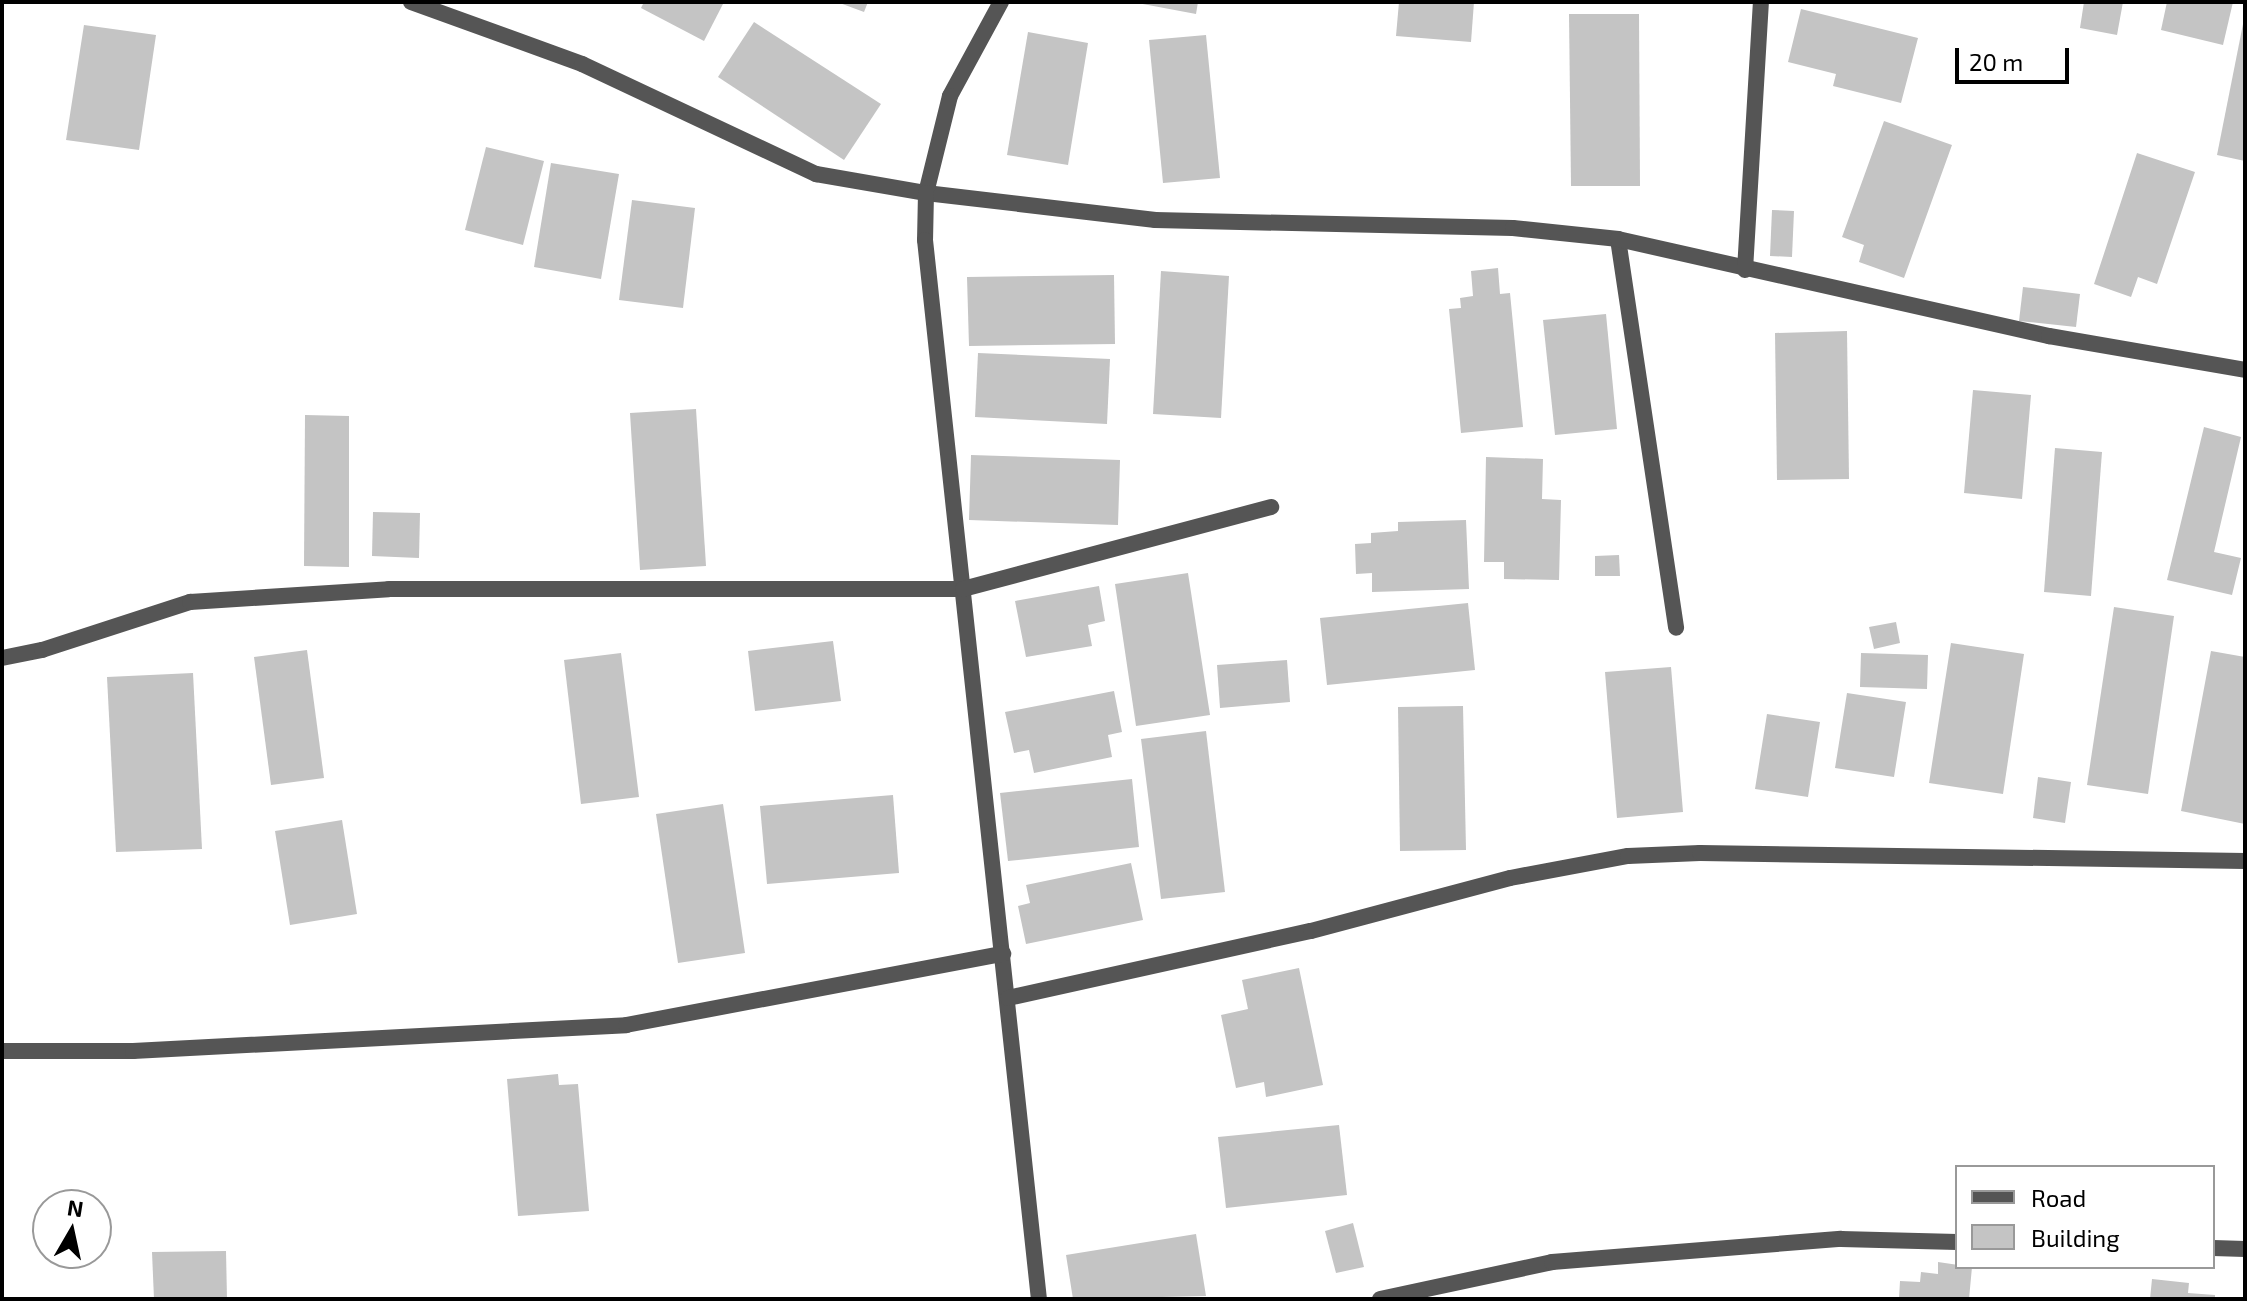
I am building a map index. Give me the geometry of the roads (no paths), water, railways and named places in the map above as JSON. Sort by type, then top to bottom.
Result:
[{"type":"street","points":[[411,2],[582,64],[816,174],[926,193],[1155,220],[1513,228],[1618,239],[2049,336],[2245,370]]},
{"type":"street","points":[[1001,2],[950,96],[926,193],[925,240],[1039,1299]]},
{"type":"street","points":[[1745,270],[1761,2]]},
{"type":"street","points":[[1618,239],[1676,628]]},
{"type":"street","points":[[2,658],[42,650],[190,602],[389,589],[963,589],[1271,507]]},
{"type":"street","points":[[1008,998],[1311,931],[1510,878],[1628,856],[1700,853],[2245,861]]},
{"type":"street","points":[[2,1051],[133,1051],[626,1025],[1003,954]]},
{"type":"street","points":[[1380,1299],[1552,1262],[1841,1239],[1955,1242]]},
{"type":"street","points":[[2215,1248],[2245,1249]]}]
